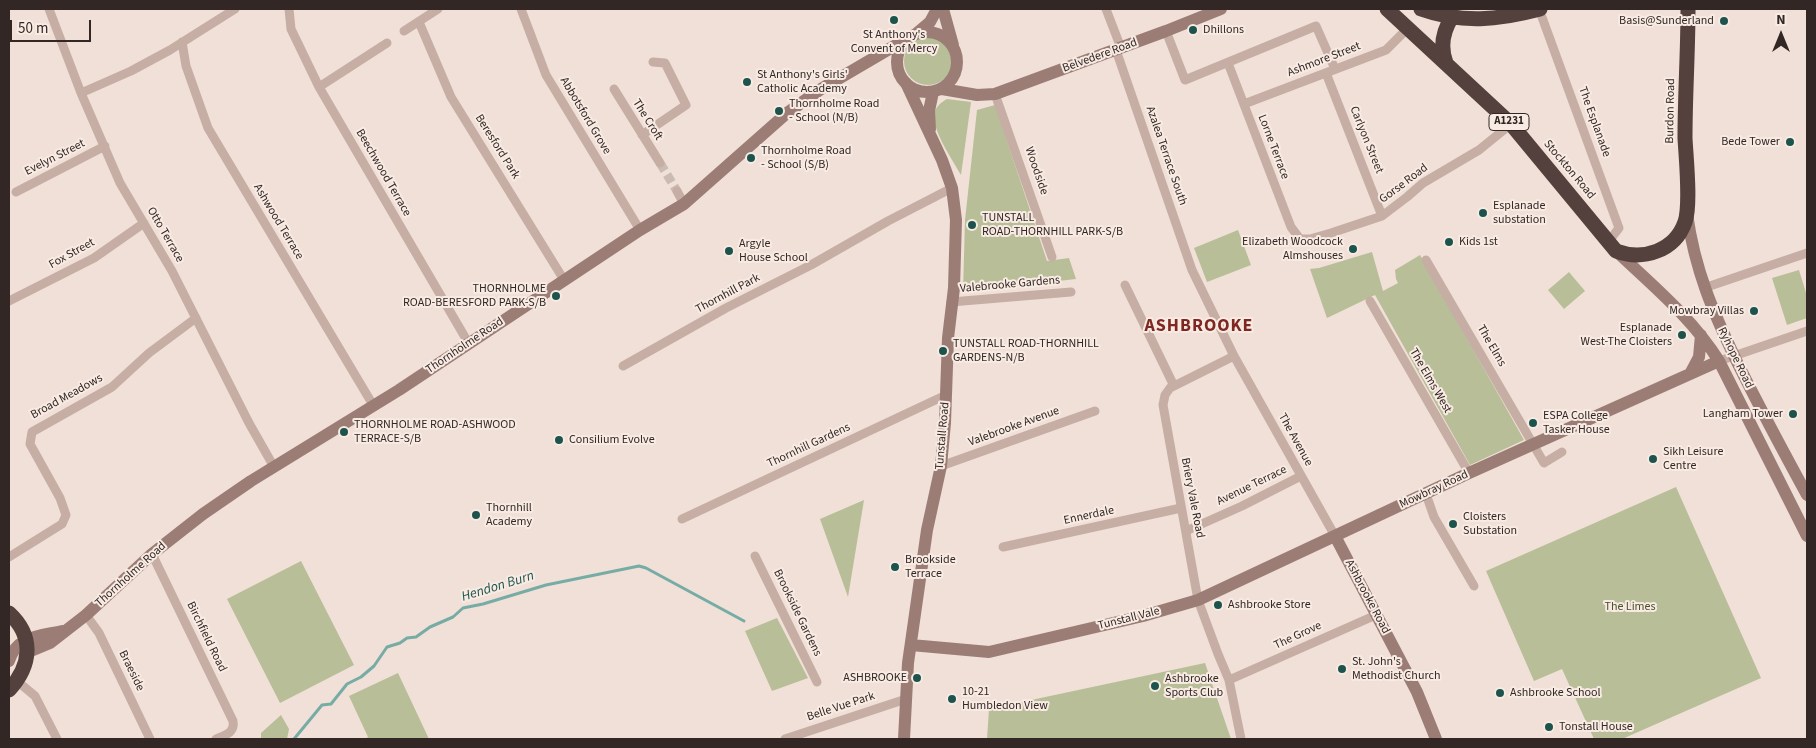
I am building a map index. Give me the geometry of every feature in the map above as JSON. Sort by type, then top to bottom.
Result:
[{"type":"highway","name":"Stockton Road","points":[[1387,9],[1511,124],[1612,246]]},
{"type":"highway","points":[[1421,9],[1452,17],[1474,19],[1497,18],[1539,9]]},
{"type":"highway","name":"Burdon Road","points":[[1687,213],[1685,135],[1688,9]]},
{"type":"highway","points":[[1446,63],[1443,56],[1443,40],[1446,28],[1452,17]]},
{"type":"highway","points":[[1612,246],[1632,255],[1640,256],[1662,249],[1676,238],[1687,213]]},
{"type":"highway","points":[[9,613],[19,624],[26,646],[24,668],[13,686]]},
{"type":"street","name":"Otto Terrace","points":[[49,9],[81,93],[120,182],[196,318],[249,424],[274,467]]},
{"type":"street","points":[[81,93],[131,71],[235,9]]},
{"type":"street","name":"Beechwood Terrace","points":[[289,9],[291,29],[319,88],[469,344]]},
{"type":"street","points":[[404,32],[438,9]]},
{"type":"street","name":"Abbotsford Grove","points":[[521,9],[546,75],[640,230]]},
{"type":"street","points":[[903,79],[897,64],[898,52],[912,36],[930,22],[937,9]]},
{"type":"street","points":[[943,9],[964,84],[976,95]]},
{"type":"street","name":"Azalea Terrace South","points":[[1106,9],[1192,270],[1234,356]]},
{"type":"street","name":"Belvedere Road","points":[[937,90],[976,95],[995,94],[1119,49],[1221,9]]},
{"type":"street","name":"The Esplanade","points":[[1539,9],[1619,228],[1612,246]]},
{"type":"street","name":"Beresford Park","points":[[419,22],[451,97],[564,280]]},
{"type":"street","points":[[1166,31],[1185,80],[1316,26],[1335,69]]},
{"type":"street","name":"Ashmore Street","points":[[1244,104],[1386,50],[1408,28]]},
{"type":"street","points":[[912,36],[923,32],[937,33],[953,45]]},
{"type":"street","name":"Thornholme Road","points":[[26,646],[67,629],[86,616],[152,554],[203,514],[469,344],[640,230],[684,204],[787,113],[821,90],[912,36]]},
{"type":"street","name":"Ashwood Terrace","points":[[182,42],[186,66],[208,128],[373,405]]},
{"type":"street","points":[[319,88],[387,42]]},
{"type":"street","points":[[642,135],[686,105],[666,63],[654,62]]},
{"type":"street","points":[[864,65],[876,62],[887,64],[914,89],[923,92],[937,90],[950,82],[958,67]]},
{"type":"street","name":"Lorne Terrace","points":[[1228,63],[1291,228],[1300,238]]},
{"type":"street","name":"Carlyon Street","points":[[1326,73],[1382,216]]},
{"type":"street","name":"Tunstall Road","points":[[903,79],[930,134],[952,188],[956,220],[954,288],[948,338],[945,422],[941,466],[928,530],[911,645],[904,739]]},
{"type":"street","name":"The Croft","points":[[614,89],[660,163]]},
{"type":"street","name":"Tunstall Road","points":[[930,134],[929,111],[937,90]]},
{"type":"street","name":"Woodside","points":[[995,94],[1052,257]]},
{"type":"street","name":"Gorse Road","points":[[1300,238],[1310,238],[1331,233],[1382,216],[1408,197],[1423,182],[1479,150],[1511,124]]},
{"type":"street","name":"Evelyn Street","points":[[16,192],[105,146]]},
{"type":"street","name":"Thornhill Park","points":[[623,366],[726,308],[811,265],[888,221],[952,188]]},
{"type":"street","points":[[677,191],[684,204]]},
{"type":"street","name":"Ryhope Road","points":[[1687,213],[1690,239],[1713,312],[1761,411],[1807,495]]},
{"type":"street","name":"Fox Street","points":[[9,302],[94,258],[144,224]]},
{"type":"street","name":"Stockton Road","points":[[1612,246],[1667,299]]},
{"type":"street","points":[[1704,288],[1807,253]]},
{"type":"street","name":"The Elms","points":[[1426,260],[1544,463],[1562,452]]},
{"type":"street","points":[[1125,286],[1174,386],[1234,356]]},
{"type":"street","name":"Valebrooke Gardens","points":[[951,302],[1071,292]]},
{"type":"street","name":"Ryhope Road","points":[[1667,299],[1701,335],[1719,361],[1807,536]]},
{"type":"street","name":"The Elms West","points":[[1370,301],[1469,474]]},
{"type":"street","name":"Broad Meadows","points":[[9,557],[62,524],[66,516],[60,498],[30,444],[32,432],[112,387],[149,353],[196,318]]},
{"type":"street","points":[[1719,361],[1807,331]]},
{"type":"street","points":[[1690,374],[1699,357],[1701,335]]},
{"type":"street","name":"The Avenue","points":[[1234,356],[1335,536]]},
{"type":"street","name":"Mowbray Road","points":[[1335,536],[1719,361]]},
{"type":"street","name":"Briery Vale Road","points":[[1174,386],[1164,395],[1163,405],[1198,600],[1229,680],[1241,739]]},
{"type":"street","name":"Thornhill Gardens","points":[[682,519],[946,395]]},
{"type":"street","name":"Valebrooke Avenue","points":[[941,466],[1095,411]]},
{"type":"street","name":"Avenue Terrace","points":[[1186,531],[1242,506],[1301,476]]},
{"type":"street","points":[[1426,494],[1434,517],[1474,586]]},
{"type":"street","name":"Ennerdale","points":[[1003,547],[1181,508]]},
{"type":"street","name":"Tunstall Vale","points":[[911,645],[989,652],[1144,616],[1198,600],[1335,536]]},
{"type":"street","name":"Ashbrooke Road","points":[[1335,536],[1418,692],[1436,739]]},
{"type":"street","name":"Birchfield Road","points":[[152,554],[233,721],[234,727],[232,731],[216,739]]},
{"type":"street","name":"Brookside Gardens","points":[[755,556],[817,682]]},
{"type":"street","name":"The Grove","points":[[1229,680],[1376,615]]},
{"type":"street","name":"Braeside","points":[[86,616],[99,633],[150,739]]},
{"type":"street","points":[[9,661],[15,648],[26,646]]},
{"type":"street","points":[[13,686],[35,696],[57,739]]},
{"type":"street","name":"Belle Vue Park","points":[[785,739],[906,699]]},
{"type":"green space","points":[[928,37],[937,39],[945,44],[950,52],[952,61],[950,70],[945,78],[937,83],[928,85],[919,83],[911,78],[906,70],[904,61],[906,52],[911,44],[919,39]]},
{"type":"green space","points":[[947,99],[971,102],[961,175],[944,147],[935,124],[936,108]]},
{"type":"green space","points":[[995,105],[1047,261],[1069,258],[1076,279],[963,292],[965,220],[977,110]]},
{"type":"green space","points":[[1238,230],[1251,265],[1207,282],[1194,248]]},
{"type":"green space","points":[[1372,252],[1383,291],[1398,283],[1395,270],[1420,255],[1524,440],[1470,465],[1375,295],[1327,318],[1310,269]]},
{"type":"green space","points":[[1799,270],[1807,296],[1807,318],[1787,325],[1772,278]]},
{"type":"green space","points":[[1569,272],[1585,291],[1564,309],[1548,290]]},
{"type":"green space","name":"The Limes","points":[[1676,487],[1761,678],[1622,739],[1594,739],[1562,669],[1534,681],[1486,571]]},
{"type":"green space","points":[[864,500],[848,597],[820,519]]},
{"type":"green space","points":[[301,561],[354,665],[280,703],[227,599]]},
{"type":"green space","points":[[777,618],[808,678],[772,691],[745,631]]},
{"type":"green space","name":"Ashbrooke Sports Club","points":[[1205,663],[1231,739],[987,739],[989,709]]},
{"type":"green space","points":[[398,673],[429,739],[365,739],[368,737],[349,696]]},
{"type":"green space","points":[[281,715],[289,729],[287,739],[261,739],[261,733]]},
{"type":"waterway","name":"Hendon Burn","points":[[294,739],[322,705],[331,704],[347,684],[361,677],[374,666],[387,647],[400,643],[407,638],[416,637],[430,627],[453,617],[463,608],[546,585],[639,566],[744,621]]},
{"type":"tunnel","points":[[660,163],[677,191]]},
{"type":"place","name":"St Anthony's Convent of Mercy","points":[[894,20]]},
{"type":"place","name":"Basis@Sunderland","points":[[1724,21]]},
{"type":"place","name":"Dhillons","points":[[1193,30]]},
{"type":"place","name":"St Anthony's Girls' Catholic Academy","points":[[747,82]]},
{"type":"place","name":"Thornholme Road - School (N/B)","points":[[779,111]]},
{"type":"place","name":"Bede Tower","points":[[1790,142]]},
{"type":"place","name":"Thornholme Road - School (S/B)","points":[[751,158]]},
{"type":"place","name":"Esplanade substation","points":[[1483,213]]},
{"type":"place","name":"TUNSTALL ROAD-THORNHILL PARK-S/B","points":[[972,225]]},
{"type":"place","name":"Kids 1st","points":[[1449,242]]},
{"type":"place","name":"Elizabeth Woodcock Almshouses","points":[[1353,249]]},
{"type":"place","name":"Argyle House School","points":[[729,251]]},
{"type":"place","name":"THORNHOLME ROAD-BERESFORD PARK-S/B","points":[[556,296]]},
{"type":"place","name":"Mowbray Villas","points":[[1754,311]]},
{"type":"place","name":"Esplanade West-The Cloisters","points":[[1682,335]]},
{"type":"place","name":"TUNSTALL ROAD-THORNHILL GARDENS-N/B","points":[[943,351]]},
{"type":"place","name":"Langham Tower","points":[[1793,414]]},
{"type":"place","name":"ESPA College Tasker House","points":[[1533,423]]},
{"type":"place","name":"THORNHOLME ROAD-ASHWOOD TERRACE-S/B","points":[[344,432]]},
{"type":"place","name":"Consilium Evolve","points":[[559,440]]},
{"type":"place","name":"Sikh Leisure Centre","points":[[1653,459]]},
{"type":"place","name":"Thornhill Academy","points":[[476,515]]},
{"type":"place","name":"Cloisters Substation","points":[[1453,524]]},
{"type":"place","name":"Brookside Terrace","points":[[895,567]]},
{"type":"place","name":"Ashbrooke Store","points":[[1218,605]]},
{"type":"place","name":"St. John's Methodist Church","points":[[1342,669]]},
{"type":"place","name":"ASHBROOKE","points":[[917,678]]},
{"type":"place","name":"Ashbrooke Sports Club","points":[[1155,686]]},
{"type":"place","name":"Ashbrooke School","points":[[1500,693]]},
{"type":"place","name":"10-21 Humbledon View","points":[[952,699]]},
{"type":"place","name":"Tonstall House","points":[[1549,727]]},
{"type":"district","name":"ASHBROOKE","points":[[1199,327]]}]
